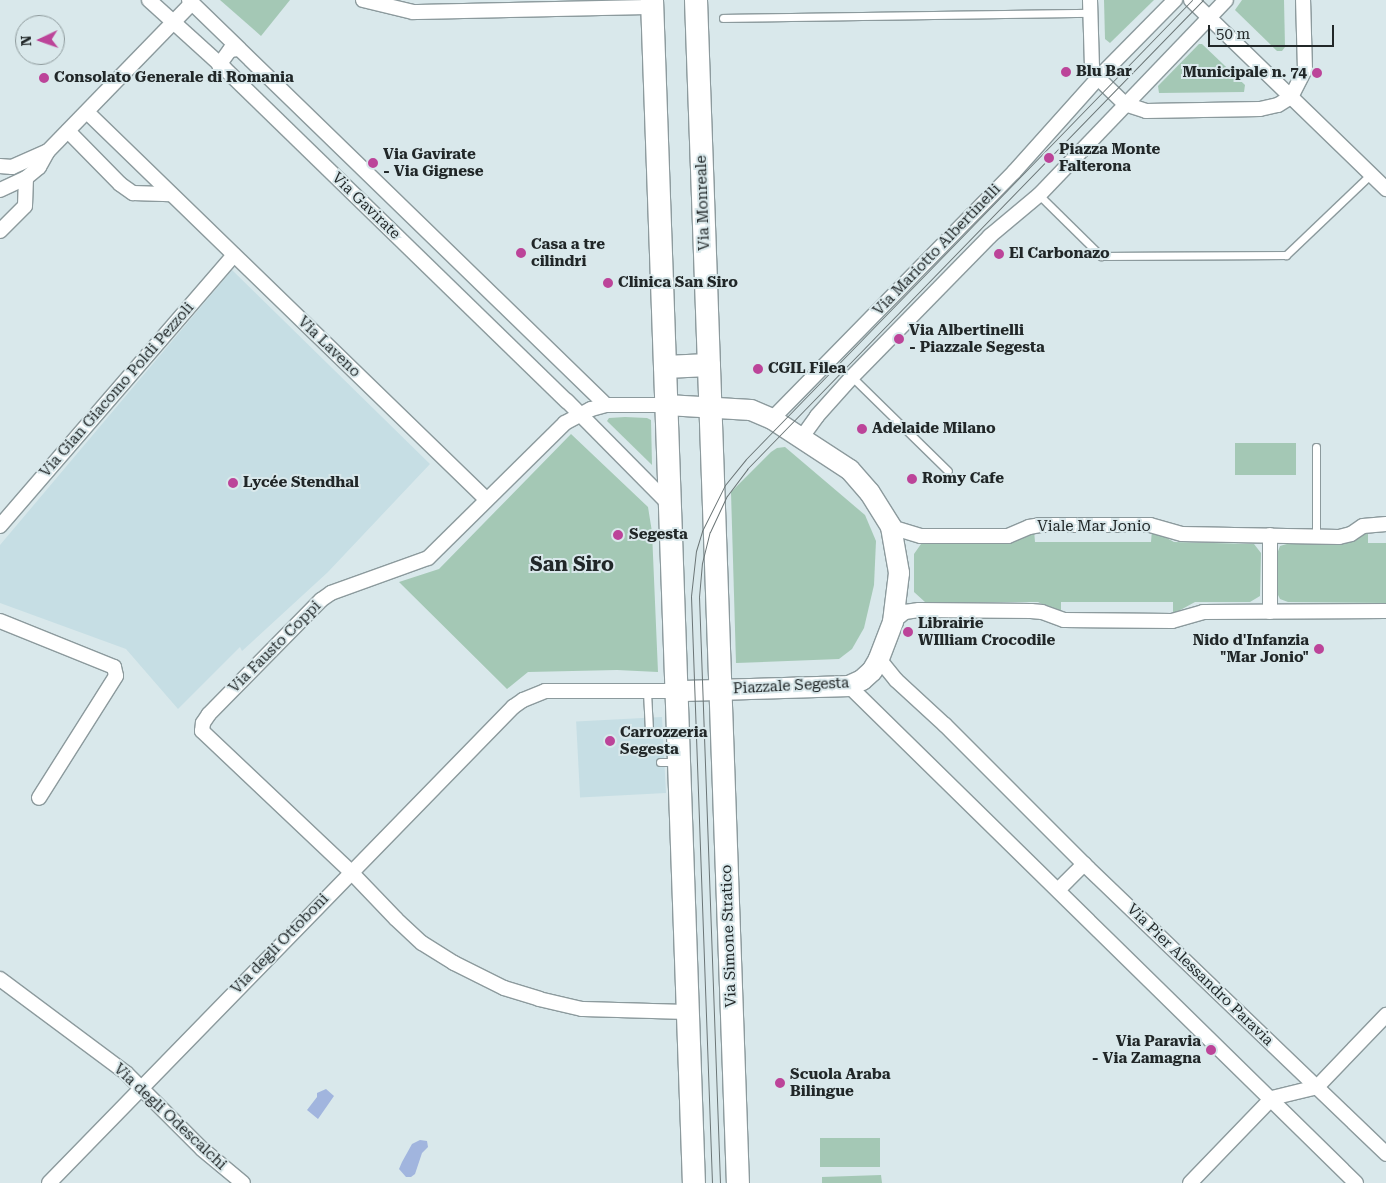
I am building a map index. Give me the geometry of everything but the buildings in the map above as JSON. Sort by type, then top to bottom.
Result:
[{"type":"main road","name":"Via Monreale","points":[[696,0],[710,406]]},
{"type":"main road","points":[[652,4],[676,691],[670,762],[688,1012],[694,1183]]},
{"type":"main road","points":[[665,367],[709,365]]},
{"type":"main road","name":"Piazzale Segesta","points":[[710,406],[720,690]]},
{"type":"main road","name":"Via Simone Stratico","points":[[720,690],[738,1183]]},
{"type":"street","name":"Via Gavirate","points":[[149,0],[219,65],[579,414]]},
{"type":"street","points":[[362,0],[378,5],[387,2],[402,10],[413,12],[652,4]]},
{"type":"street","points":[[1098,78],[1174,0]]},
{"type":"street","points":[[1191,0],[1386,189]]},
{"type":"street","points":[[1125,104],[1226,0]]},
{"type":"street","points":[[1090,6],[1090,60],[1098,78],[1125,104],[1146,111],[1260,109],[1278,105],[1291,96],[1305,70],[1303,0]]},
{"type":"street","name":"Via Gavirate","points":[[190,1],[606,405]]},
{"type":"street","points":[[0,166],[12,167],[48,150],[174,22],[190,1]]},
{"type":"street","points":[[219,65],[230,50],[238,49]]},
{"type":"street","name":"Via Mariotto Albertinelli","points":[[772,419],[1014,172],[1098,78]]},
{"type":"street","name":"Via Mariotto Albertinelli","points":[[802,438],[817,416],[852,377],[990,236],[1038,195],[1125,104]]},
{"type":"street","name":"Via Laveno","points":[[86,112],[486,499]]},
{"type":"street","points":[[68,131],[120,184],[133,193],[171,194]]},
{"type":"street","points":[[4,186],[26,178],[39,167],[48,150]]},
{"type":"street","points":[[0,231],[25,206],[26,178]]},
{"type":"street","name":"Via Gian Giacomo Poldi Pezzoli","points":[[0,526],[234,255]]},
{"type":"street","name":"Piazzale Segesta","points":[[486,499],[552,434],[579,414],[606,405],[710,406],[751,410],[772,419],[850,470],[870,493],[891,527],[898,573],[893,622],[879,658],[872,671],[862,680],[849,686],[647,692],[545,691],[523,700],[513,707]]},
{"type":"street","points":[[579,414],[670,505]]},
{"type":"street","name":"Via Fausto Coppi","points":[[351,872],[202,731],[203,723],[321,600],[331,593],[428,558],[486,499]]},
{"type":"street","name":"Viale Mar Jonio","points":[[891,527],[921,536],[1008,536],[1029,527],[1040,525],[1150,524],[1182,534],[1339,537],[1351,534],[1363,526],[1386,524]]},
{"type":"street","points":[[1270,535],[1270,612]]},
{"type":"street","points":[[893,622],[905,612],[919,610],[1031,611],[1042,612],[1064,620],[1172,621],[1203,612],[1386,611]]},
{"type":"street","points":[[0,621],[114,667],[116,676],[39,798]]},
{"type":"street","name":"Via Pier Alessandro Paravia","points":[[879,658],[896,680],[945,724],[1084,864],[1386,1154]]},
{"type":"street","points":[[849,686],[1272,1098],[1356,1183]]},
{"type":"street","name":"Via degli Ottoboni","points":[[49,1183],[513,707]]},
{"type":"street","points":[[1058,890],[1084,864]]},
{"type":"street","points":[[351,872],[422,942],[454,964],[504,988],[539,999],[582,1009],[688,1012]]},
{"type":"street","name":"Via degli Odescalchi","points":[[0,979],[126,1073],[202,1149],[243,1183]]},
{"type":"street","points":[[1190,1183],[1272,1098],[1316,1087],[1386,1015]]},
{"type":"lane","points":[[723,18],[1090,6]]},
{"type":"lane","points":[[1038,195],[1100,256],[1286,255],[1371,174]]},
{"type":"lane","points":[[852,377],[948,471]]},
{"type":"lane","points":[[1316,447],[1316,536]]},
{"type":"lane","points":[[647,692],[649,729]]},
{"type":"shaded area","name":"Lycée Stendhal","points":[[232,270],[430,464],[328,572],[242,651],[240,647],[178,709],[126,649],[0,603],[0,545]]},
{"type":"shaded area","points":[[662,717],[666,793],[580,797],[576,722]]},
{"type":"green space","points":[[220,0],[290,0],[261,36]]},
{"type":"green space","points":[[1104,0],[1154,0],[1110,43],[1105,39]]},
{"type":"green space","points":[[1242,0],[1284,0],[1285,47],[1282,51],[1277,51],[1235,10]]},
{"type":"green space","points":[[1199,44],[1202,44],[1245,85],[1244,92],[1159,93],[1158,86]]},
{"type":"green space","points":[[609,418],[647,418],[651,420],[652,465],[607,421]]},
{"type":"green space","points":[[571,434],[648,507],[652,532],[658,672],[617,670],[528,672],[507,689],[399,582],[439,569]]},
{"type":"green space","points":[[1235,443],[1296,443],[1296,475],[1235,475]]},
{"type":"green space","points":[[785,447],[865,515],[876,541],[874,585],[864,628],[852,649],[839,659],[736,663],[731,492],[771,452],[777,448]]},
{"type":"green space","points":[[1034,530],[1035,542],[1151,542],[1152,530],[1174,542],[1254,544],[1261,553],[1260,596],[1250,602],[1195,602],[1173,614],[1173,602],[1061,602],[1061,614],[1038,602],[925,602],[914,592],[914,554],[921,544],[1012,542]]},
{"type":"green space","points":[[1368,531],[1368,543],[1386,543],[1386,603],[1288,602],[1280,599],[1276,591],[1277,554],[1280,546],[1290,543],[1346,543]]},
{"type":"green space","points":[[820,1138],[880,1138],[880,1167],[820,1167]]},
{"type":"green space","points":[[881,1175],[882,1183],[822,1183],[822,1177]]},
{"type":"water","points":[[326,1089],[334,1096],[318,1119],[307,1110],[317,1097],[317,1093]]},
{"type":"water","points":[[420,1140],[427,1141],[428,1147],[422,1153],[415,1174],[411,1177],[406,1177],[399,1169],[412,1144]]},
{"type":"tram line","points":[[712,1183],[691,596],[696,551],[702,531],[725,485],[746,459],[1192,0]]},
{"type":"tram line","points":[[720,1183],[699,597],[702,563],[710,532],[727,496],[747,469],[1203,0]]},
{"type":"place","name":"Blu Bar","points":[[1066,72]]},
{"type":"place","name":"Municipale n. 74","points":[[1317,73]]},
{"type":"place","name":"Consolato Generale di Romania","points":[[44,78]]},
{"type":"place","name":"Piazza Monte Falterona","points":[[1049,158]]},
{"type":"place","name":"Via Gavirate - Via Gignese","points":[[373,163]]},
{"type":"place","name":"Casa a tre cilindri","points":[[521,253]]},
{"type":"place","name":"El Carbonazo","points":[[999,254]]},
{"type":"place","name":"Clinica San Siro","points":[[608,283]]},
{"type":"place","name":"Via Albertinelli - Piazzale Segesta","points":[[899,339]]},
{"type":"place","name":"CGIL Filea","points":[[758,369]]},
{"type":"place","name":"Adelaide Milano","points":[[862,429]]},
{"type":"place","name":"Romy Cafe","points":[[912,479]]},
{"type":"place","name":"Lycée Stendhal","points":[[233,483]]},
{"type":"place","name":"Segesta","points":[[618,535]]},
{"type":"place","name":"Librairie WIlliam Crocodile","points":[[908,632]]},
{"type":"place","name":"Nido d'Infanzia \"Mar Jonio\"","points":[[1319,649]]},
{"type":"place","name":"Carrozzeria Segesta","points":[[610,741]]},
{"type":"place","name":"Via Paravia - Via Zamagna","points":[[1211,1050]]},
{"type":"place","name":"Scuola Araba Bilingue","points":[[780,1083]]},
{"type":"district","name":"San Siro","points":[[572,564]]}]
